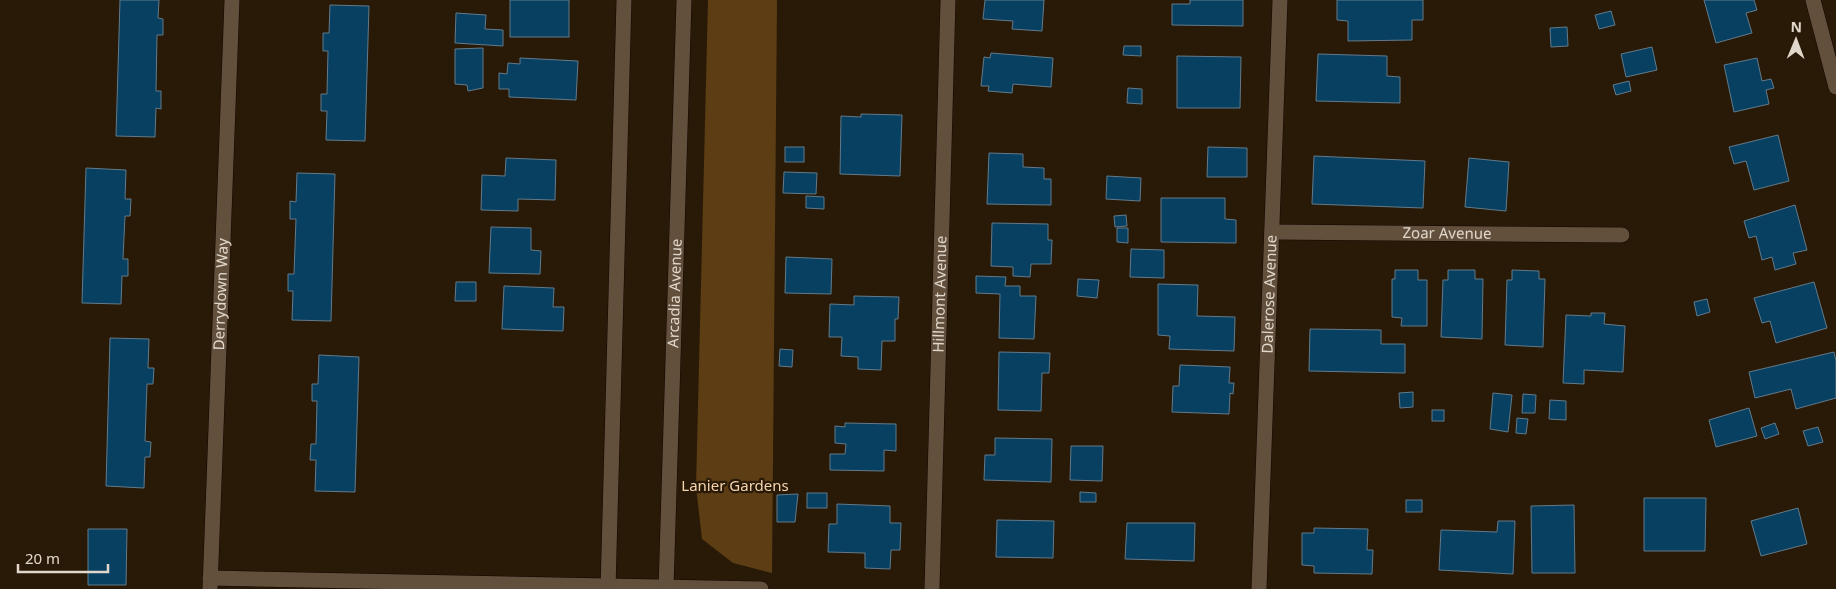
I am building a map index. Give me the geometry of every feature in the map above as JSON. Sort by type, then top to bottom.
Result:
[{"type":"street","name":"Derrydown Way","points":[[210,583],[232,0]]},
{"type":"street","points":[[608,587],[624,0]]},
{"type":"street","name":"Arcadia Avenue","points":[[666,588],[684,0]]},
{"type":"street","name":"Hillmont Avenue","points":[[932,589],[948,0]]},
{"type":"street","name":"Dalerose Avenue","points":[[1259,589],[1280,0]]},
{"type":"street","points":[[1813,0],[1836,87]]},
{"type":"street","name":"Zoar Avenue","points":[[1272,232],[1622,235]]},
{"type":"street","points":[[210,583],[761,589]]},
{"type":"green space","name":"Lanier Gardens","points":[[708,0],[777,0],[772,573],[733,563],[702,539],[696,487]]},
{"type":"building","points":[[120,0],[159,0],[158,18],[163,19],[163,35],[157,35],[156,91],[161,91],[161,109],[156,108],[155,137],[116,136]]},
{"type":"building","points":[[510,0],[569,0],[569,37],[510,37]]},
{"type":"building","points":[[985,0],[1044,0],[1042,31],[1012,29],[1013,21],[983,19]]},
{"type":"building","points":[[1190,0],[1243,0],[1243,26],[1172,25],[1172,4],[1190,4]]},
{"type":"building","points":[[1337,0],[1423,0],[1423,20],[1412,20],[1412,40],[1348,41],[1348,21],[1337,20]]},
{"type":"building","points":[[1704,0],[1754,0],[1757,10],[1746,13],[1752,33],[1716,43]]},
{"type":"building","points":[[330,5],[369,6],[365,141],[326,140],[327,111],[321,111],[321,94],[327,94],[328,51],[323,51],[323,33],[329,33]]},
{"type":"building","points":[[1611,11],[1615,25],[1599,29],[1595,15]]},
{"type":"building","points":[[456,13],[486,15],[485,29],[503,30],[503,46],[455,43]]},
{"type":"building","points":[[1567,27],[1568,46],[1551,47],[1550,28]]},
{"type":"building","points":[[1124,46],[1141,46],[1141,56],[1123,55]]},
{"type":"building","points":[[1652,47],[1657,70],[1626,77],[1621,54]]},
{"type":"building","points":[[483,48],[483,88],[468,91],[467,85],[455,84],[455,49]]},
{"type":"building","points":[[991,53],[1053,58],[1051,87],[1013,84],[1012,93],[988,91],[989,86],[981,86],[984,57],[990,58]]},
{"type":"building","points":[[1318,54],[1387,56],[1387,76],[1400,77],[1400,103],[1316,101]]},
{"type":"building","points":[[1177,56],[1241,57],[1240,108],[1177,108]]},
{"type":"building","points":[[520,58],[578,61],[576,100],[509,97],[509,89],[499,89],[499,73],[507,74],[508,63],[520,64]]},
{"type":"building","points":[[1757,58],[1762,81],[1771,79],[1774,88],[1766,90],[1769,104],[1734,112],[1724,65]]},
{"type":"building","points":[[1629,81],[1631,91],[1616,95],[1613,85]]},
{"type":"building","points":[[1128,88],[1142,89],[1142,104],[1127,103]]},
{"type":"building","points":[[861,114],[902,115],[900,176],[840,174],[841,116],[861,117]]},
{"type":"building","points":[[1778,135],[1789,181],[1754,190],[1746,161],[1734,164],[1729,147]]},
{"type":"building","points":[[785,147],[804,147],[804,162],[785,162]]},
{"type":"building","points":[[1208,147],[1247,148],[1247,177],[1207,177]]},
{"type":"building","points":[[989,153],[1023,154],[1023,167],[1044,168],[1044,179],[1051,179],[1051,205],[987,204]]},
{"type":"building","points":[[1314,156],[1425,161],[1423,208],[1312,204]]},
{"type":"building","points":[[506,158],[556,160],[555,200],[518,199],[518,211],[481,210],[482,175],[505,176]]},
{"type":"building","points":[[1469,158],[1509,162],[1506,211],[1465,207]]},
{"type":"building","points":[[86,168],[126,170],[125,199],[131,199],[130,216],[125,216],[123,259],[128,259],[128,276],[122,276],[121,304],[82,303]]},
{"type":"building","points":[[784,172],[817,173],[816,194],[783,193]]},
{"type":"building","points":[[297,173],[335,174],[331,321],[292,320],[293,291],[288,291],[288,274],[294,274],[296,219],[290,219],[290,201],[296,202]]},
{"type":"building","points":[[1107,176],[1141,178],[1140,201],[1106,199]]},
{"type":"building","points":[[806,196],[824,197],[824,209],[806,208]]},
{"type":"building","points":[[1161,198],[1225,198],[1225,219],[1236,220],[1236,243],[1161,242]]},
{"type":"building","points":[[1795,205],[1807,250],[1793,253],[1796,264],[1775,270],[1772,257],[1762,260],[1756,236],[1749,238],[1744,221]]},
{"type":"building","points":[[1126,215],[1127,226],[1115,227],[1114,216]]},
{"type":"building","points":[[992,223],[1048,224],[1048,240],[1052,240],[1051,264],[1031,264],[1030,277],[1013,276],[1013,267],[991,266]]},
{"type":"building","points":[[491,227],[531,228],[531,250],[541,251],[540,274],[489,273]]},
{"type":"building","points":[[1117,228],[1128,228],[1128,243],[1117,242]]},
{"type":"building","points":[[1131,249],[1164,250],[1164,278],[1130,277]]},
{"type":"building","points":[[786,257],[832,259],[831,294],[785,293]]},
{"type":"building","points":[[1395,270],[1418,270],[1418,280],[1427,280],[1427,326],[1401,326],[1402,318],[1392,317],[1392,279],[1395,279]]},
{"type":"building","points":[[1448,270],[1475,270],[1475,279],[1483,279],[1482,339],[1441,337],[1443,280],[1448,280]]},
{"type":"building","points":[[1512,270],[1539,271],[1539,279],[1545,279],[1543,347],[1505,345],[1507,280],[1512,280]]},
{"type":"building","points":[[976,276],[1006,277],[1005,286],[1020,286],[1020,296],[1036,296],[1034,339],[999,338],[1000,294],[976,293]]},
{"type":"building","points":[[1078,279],[1099,280],[1097,298],[1077,296]]},
{"type":"building","points":[[456,282],[476,282],[476,301],[455,301]]},
{"type":"building","points":[[1814,282],[1827,328],[1776,343],[1770,321],[1762,323],[1754,298]]},
{"type":"building","points":[[1158,284],[1198,285],[1197,316],[1235,317],[1234,351],[1169,349],[1170,336],[1158,335]]},
{"type":"building","points":[[504,286],[554,288],[553,307],[564,307],[563,331],[502,329]]},
{"type":"building","points":[[854,296],[899,297],[898,319],[895,319],[895,341],[882,341],[881,370],[858,369],[858,357],[841,356],[842,337],[829,337],[830,304],[854,305]]},
{"type":"building","points":[[1707,299],[1710,312],[1697,316],[1694,302]]},
{"type":"building","points":[[1591,313],[1605,313],[1604,324],[1625,326],[1623,372],[1584,370],[1584,384],[1563,383],[1566,315],[1591,316]]},
{"type":"building","points":[[1310,329],[1381,330],[1381,344],[1405,344],[1405,373],[1309,371]]},
{"type":"building","points":[[110,338],[149,339],[148,368],[154,368],[153,384],[147,384],[145,441],[151,442],[150,457],[145,457],[144,488],[106,486]]},
{"type":"building","points":[[780,349],[793,350],[792,367],[779,366]]},
{"type":"building","points":[[999,352],[1050,353],[1049,373],[1042,373],[1041,411],[998,410]]},
{"type":"building","points":[[1834,352],[1836,361],[1836,398],[1796,409],[1791,389],[1755,398],[1749,372]]},
{"type":"building","points":[[319,355],[359,357],[355,492],[315,491],[316,460],[310,460],[311,444],[316,444],[317,401],[312,401],[312,384],[318,384]]},
{"type":"building","points":[[1180,365],[1230,367],[1229,383],[1234,383],[1233,394],[1230,393],[1229,414],[1172,412],[1173,386],[1179,386]]},
{"type":"building","points":[[1413,392],[1413,407],[1400,408],[1399,393]]},
{"type":"building","points":[[1493,393],[1512,395],[1508,432],[1490,429]]},
{"type":"building","points":[[1523,394],[1536,395],[1535,413],[1522,413]]},
{"type":"building","points":[[1550,400],[1566,401],[1566,420],[1549,419]]},
{"type":"building","points":[[1749,408],[1757,436],[1716,447],[1709,420]]},
{"type":"building","points":[[1432,410],[1444,410],[1444,421],[1432,421]]},
{"type":"building","points":[[1517,418],[1528,419],[1526,434],[1516,433]]},
{"type":"building","points":[[845,423],[896,424],[896,451],[884,450],[884,471],[830,470],[830,454],[845,454],[846,444],[835,443],[835,426],[845,427]]},
{"type":"building","points":[[1775,423],[1779,434],[1765,439],[1761,428]]},
{"type":"building","points":[[1818,427],[1823,442],[1808,446],[1803,431]]},
{"type":"building","points":[[995,438],[1052,439],[1051,482],[984,480],[985,455],[995,455]]},
{"type":"building","points":[[1071,446],[1103,446],[1102,481],[1070,480]]},
{"type":"building","points":[[1080,492],[1096,493],[1096,502],[1080,502]]},
{"type":"building","points":[[807,493],[827,493],[827,508],[807,508]]},
{"type":"building","points":[[798,494],[795,522],[777,522],[777,495]]},
{"type":"building","points":[[1644,498],[1706,498],[1705,551],[1644,551]]},
{"type":"building","points":[[1406,500],[1422,500],[1422,512],[1406,512]]},
{"type":"building","points":[[837,504],[890,506],[890,523],[901,523],[900,550],[891,550],[890,569],[865,568],[865,553],[828,552],[829,524],[837,524]]},
{"type":"building","points":[[1574,505],[1575,573],[1532,573],[1531,506]]},
{"type":"building","points":[[1798,508],[1807,544],[1761,556],[1751,521]]},
{"type":"building","points":[[997,520],[1054,521],[1053,558],[996,557]]},
{"type":"building","points":[[1498,521],[1515,521],[1513,574],[1439,570],[1441,530],[1497,532]]},
{"type":"building","points":[[1127,523],[1195,523],[1194,561],[1125,559]]},
{"type":"building","points":[[1314,528],[1368,529],[1367,550],[1373,550],[1372,574],[1314,573],[1314,566],[1302,565],[1302,533],[1314,533]]},
{"type":"building","points":[[88,529],[127,529],[126,585],[88,585]]}]
